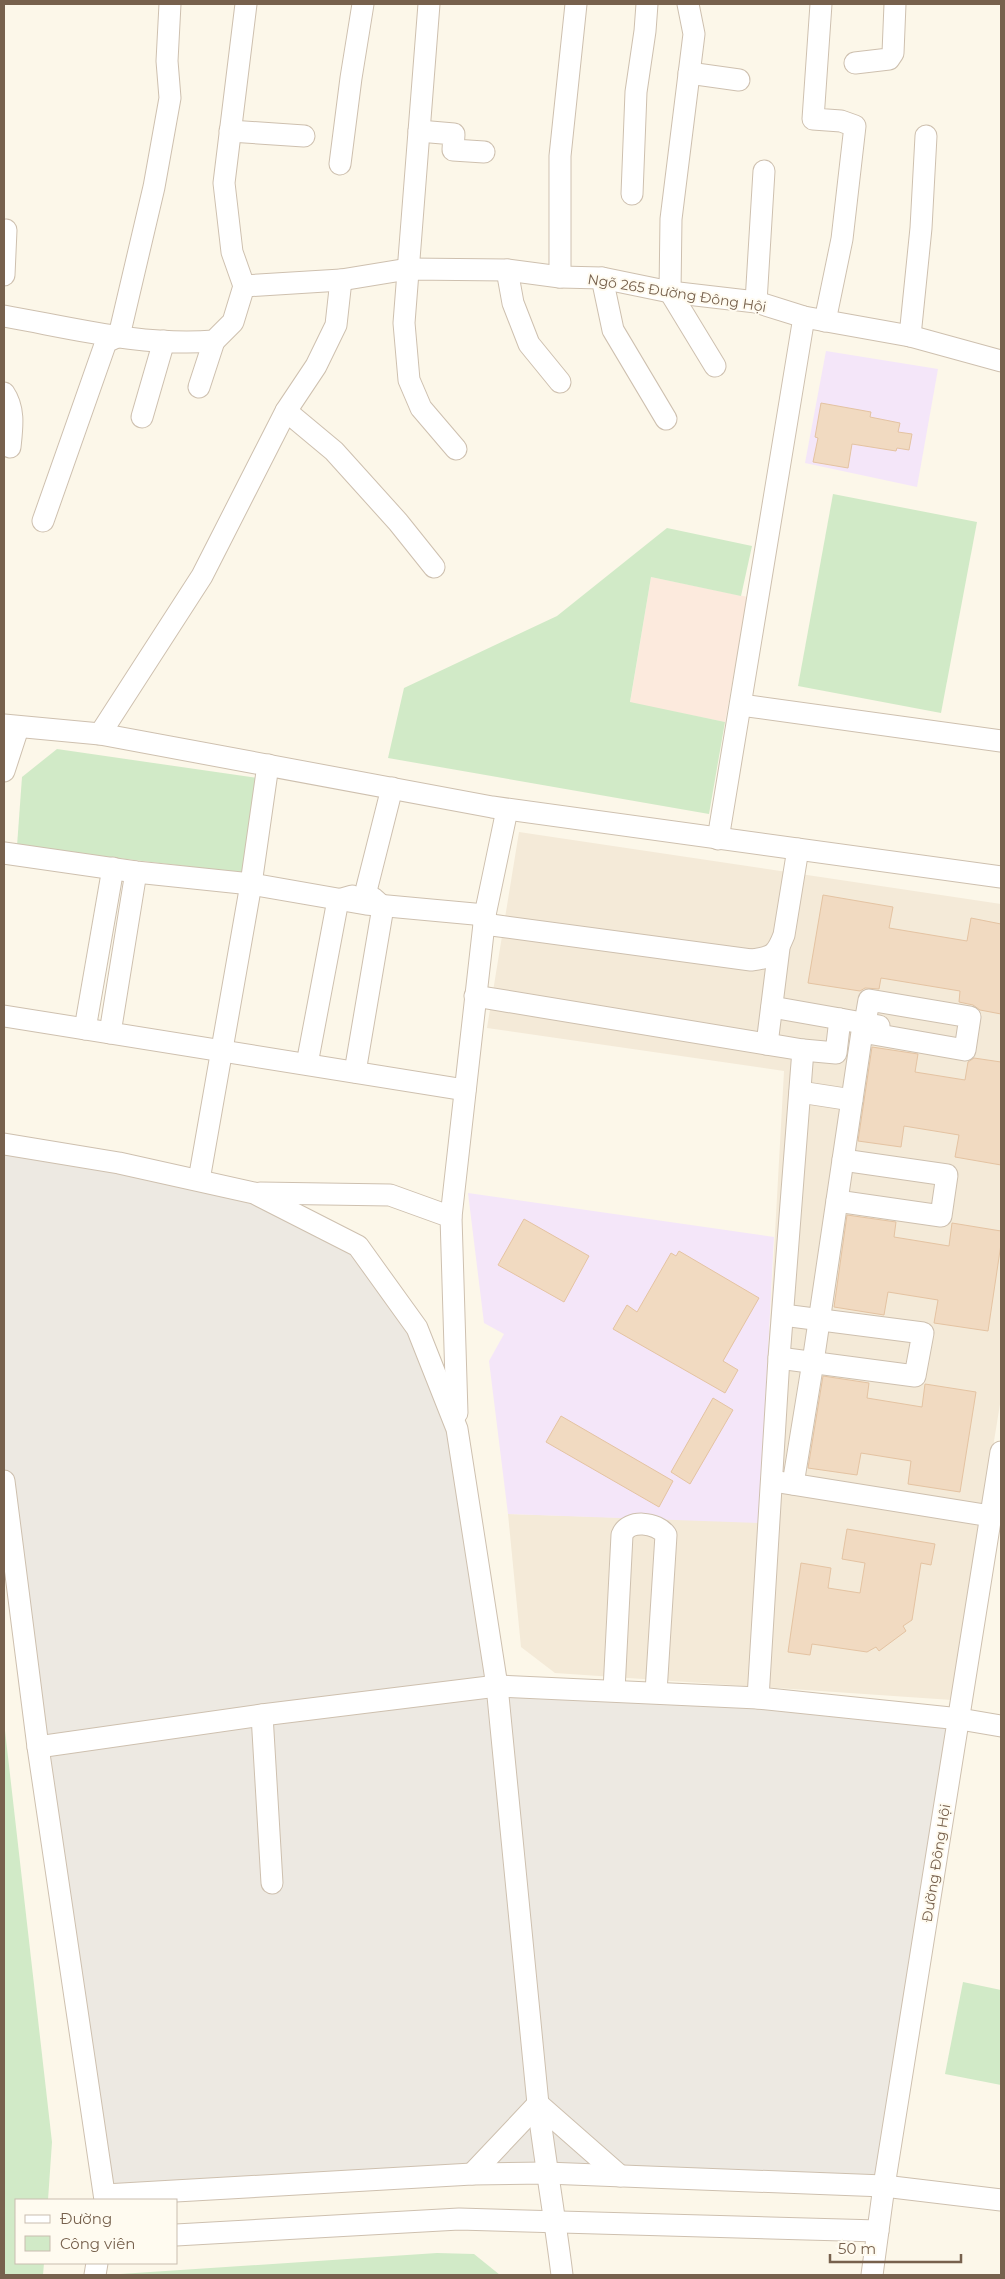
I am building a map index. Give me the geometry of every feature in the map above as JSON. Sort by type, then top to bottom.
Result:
[{"type":"street","points":[[119,336],[154,187],[170,98],[166,60],[170,4]]},
{"type":"street","points":[[199,387],[214,341],[233,322],[244,286],[232,252],[224,182],[246,4]]},
{"type":"street","points":[[340,164],[351,78],[364,4]]},
{"type":"street","points":[[430,4],[404,323],[409,380],[420,408],[456,449]]},
{"type":"street","points":[[560,277],[560,156],[576,4]]},
{"type":"street","points":[[632,194],[636,92],[647,4]]},
{"type":"street","points":[[688,4],[694,34],[671,219],[670,292],[715,366]]},
{"type":"street","points":[[821,4],[813,118],[841,121],[855,126],[842,239],[825,321]]},
{"type":"street","points":[[855,63],[889,59],[893,53],[895,4]]},
{"type":"street","points":[[689,73],[739,80]]},
{"type":"street","points":[[230,131],[304,136]]},
{"type":"street","points":[[419,131],[454,134],[453,150],[484,152]]},
{"type":"street","points":[[910,336],[921,228],[926,136]]},
{"type":"street","points":[[756,302],[764,171]]},
{"type":"street","points":[[4,275],[6,230]]},
{"type":"street","name":"Ngõ 265 Đường Đông Hội","points":[[244,286],[341,280],[408,269],[507,270],[560,277],[602,278],[670,292],[756,302],[804,317],[910,336],[1001,361]]},
{"type":"street","points":[[507,270],[513,303],[529,344],[560,382]]},
{"type":"street","points":[[602,278],[613,330],[666,419]]},
{"type":"street","points":[[100,734],[202,576],[286,411],[316,366],[336,325],[341,280]]},
{"type":"street","points":[[4,316],[119,336],[189,343],[214,341]]},
{"type":"street","points":[[718,840],[804,317]]},
{"type":"street","points":[[43,521],[106,342],[119,336]]},
{"type":"street","points":[[142,417],[164,341]]},
{"type":"street","points":[[4,393],[11,411],[10,446]]},
{"type":"street","points":[[286,411],[334,451],[398,522],[434,567]]},
{"type":"street","points":[[741,705],[1001,741]]},
{"type":"street","points":[[4,771],[11,727],[100,734],[507,810],[1001,877]]},
{"type":"street","points":[[198,1180],[251,884],[268,765]]},
{"type":"street","points":[[366,890],[392,788]]},
{"type":"street","points":[[507,810],[485,920],[451,1216],[457,1429],[497,1686],[538,2104],[546,2173],[556,2222],[562,2275]]},
{"type":"street","points":[[767,1044],[779,948],[788,914],[798,849]]},
{"type":"street","points":[[4,853],[136,872],[251,884],[338,900],[751,960],[770,957],[779,948]]},
{"type":"street","points":[[85,1029],[113,868]]},
{"type":"street","points":[[110,1033],[136,872]]},
{"type":"street","points":[[338,900],[366,890]]},
{"type":"street","points":[[366,890],[382,906]]},
{"type":"street","points":[[307,1064],[338,900]]},
{"type":"street","points":[[356,1072],[382,906]]},
{"type":"street","points":[[475,996],[836,1054],[840,1019]]},
{"type":"street","points":[[758,1698],[783,1483],[813,1362],[862,1032],[965,1050],[970,1017],[869,1000],[873,1025],[772,1008]]},
{"type":"street","points":[[4,1016],[464,1090]]},
{"type":"street","points":[[783,1483],[779,1358],[803,1050]]},
{"type":"street","points":[[800,1092],[852,1100]]},
{"type":"street","points":[[4,1144],[119,1163],[254,1193],[390,1195],[451,1216]]},
{"type":"street","points":[[837,1201],[940,1216],[947,1175],[843,1160]]},
{"type":"street","points":[[254,1193],[358,1246],[417,1328],[457,1429]]},
{"type":"street","points":[[779,1358],[915,1376],[922,1333],[783,1315]]},
{"type":"street","name":"Đường Đông Hội","points":[[873,2272],[884,2186],[960,1719],[1001,1452]]},
{"type":"street","points":[[4,1482],[38,1746],[105,2198],[472,2174],[546,2173],[884,2186],[1001,2200]]},
{"type":"street","points":[[783,1483],[991,1516]]},
{"type":"street","points":[[614,1690],[622,1535],[624,1528],[630,1525],[655,1526],[662,1529],[666,1534],[656,1692]]},
{"type":"street","points":[[38,1746],[262,1715],[497,1686],[758,1698],[960,1719],[1001,1726]]},
{"type":"street","points":[[262,1715],[272,1883]]},
{"type":"street","points":[[472,2174],[538,2104]]},
{"type":"street","points":[[538,2104],[620,2176]]},
{"type":"street","points":[[178,2235],[459,2219],[878,2231]]},
{"type":"shaded area","points":[[826,351],[938,369],[917,487],[805,463]]},
{"type":"shaded area","points":[[651,577],[748,597],[725,722],[630,703]]},
{"type":"shaded area","points":[[519,832],[1001,904],[1001,1398],[952,1700],[555,1673],[521,1647],[508,1514],[759,1522],[784,1071],[487,1028]]},
{"type":"shaded area","points":[[4,1144],[254,1193],[358,1246],[417,1328],[457,1429],[497,1686],[960,1719],[884,2186],[546,2173],[105,2195],[4,1481]]},
{"type":"shaded area","points":[[468,1193],[774,1237],[759,1523],[508,1514],[489,1361],[504,1334],[484,1323]]},
{"type":"green space","points":[[833,494],[977,522],[941,713],[798,686]]},
{"type":"green space","points":[[667,528],[752,546],[741,596],[651,577],[630,702],[725,722],[709,814],[388,758],[404,688],[557,616]]},
{"type":"green space","points":[[57,749],[257,778],[243,873],[17,846],[22,777]]},
{"type":"green space","points":[[4,1722],[52,2142],[48,2199],[15,2199],[15,2264],[44,2264],[43,2275],[4,2275]]},
{"type":"green space","points":[[963,1982],[1001,1990],[1001,2085],[945,2074]]},
{"type":"green space","points":[[437,2253],[474,2254],[500,2275],[105,2275]]},
{"type":"building","points":[[821,403],[871,412],[870,417],[900,423],[898,432],[912,434],[909,450],[897,448],[896,451],[852,444],[848,468],[813,462],[818,438],[815,437]]},
{"type":"building","points":[[823,895],[893,907],[889,928],[967,941],[971,918],[1001,924],[1001,1014],[980,1010],[973,1005],[959,1002],[960,991],[881,978],[879,989],[865,988],[860,991],[808,983]]},
{"type":"building","points":[[872,1047],[918,1054],[915,1072],[965,1080],[968,1062],[974,1058],[1001,1062],[1001,1165],[955,1157],[959,1135],[904,1126],[901,1147],[858,1141]]},
{"type":"building","points":[[847,1215],[896,1222],[894,1237],[949,1246],[952,1223],[1001,1231],[1001,1244],[988,1331],[934,1323],[938,1300],[888,1292],[884,1315],[834,1307]]},
{"type":"building","points":[[524,1219],[589,1256],[564,1302],[498,1265]]},
{"type":"building","points":[[679,1251],[759,1298],[723,1361],[738,1370],[725,1393],[613,1329],[627,1305],[637,1312],[671,1253],[676,1256]]},
{"type":"building","points":[[823,1376],[869,1383],[867,1398],[922,1407],[925,1384],[976,1392],[960,1492],[908,1484],[911,1461],[861,1453],[857,1475],[808,1468]]},
{"type":"building","points":[[713,1398],[733,1410],[690,1484],[671,1472]]},
{"type":"building","points":[[561,1416],[673,1481],[659,1507],[546,1442]]},
{"type":"building","points":[[847,1529],[935,1544],[931,1565],[921,1563],[912,1620],[903,1626],[906,1631],[879,1651],[876,1647],[867,1652],[812,1644],[810,1655],[788,1652],[801,1563],[831,1568],[828,1588],[860,1593],[865,1563],[842,1559]]}]
